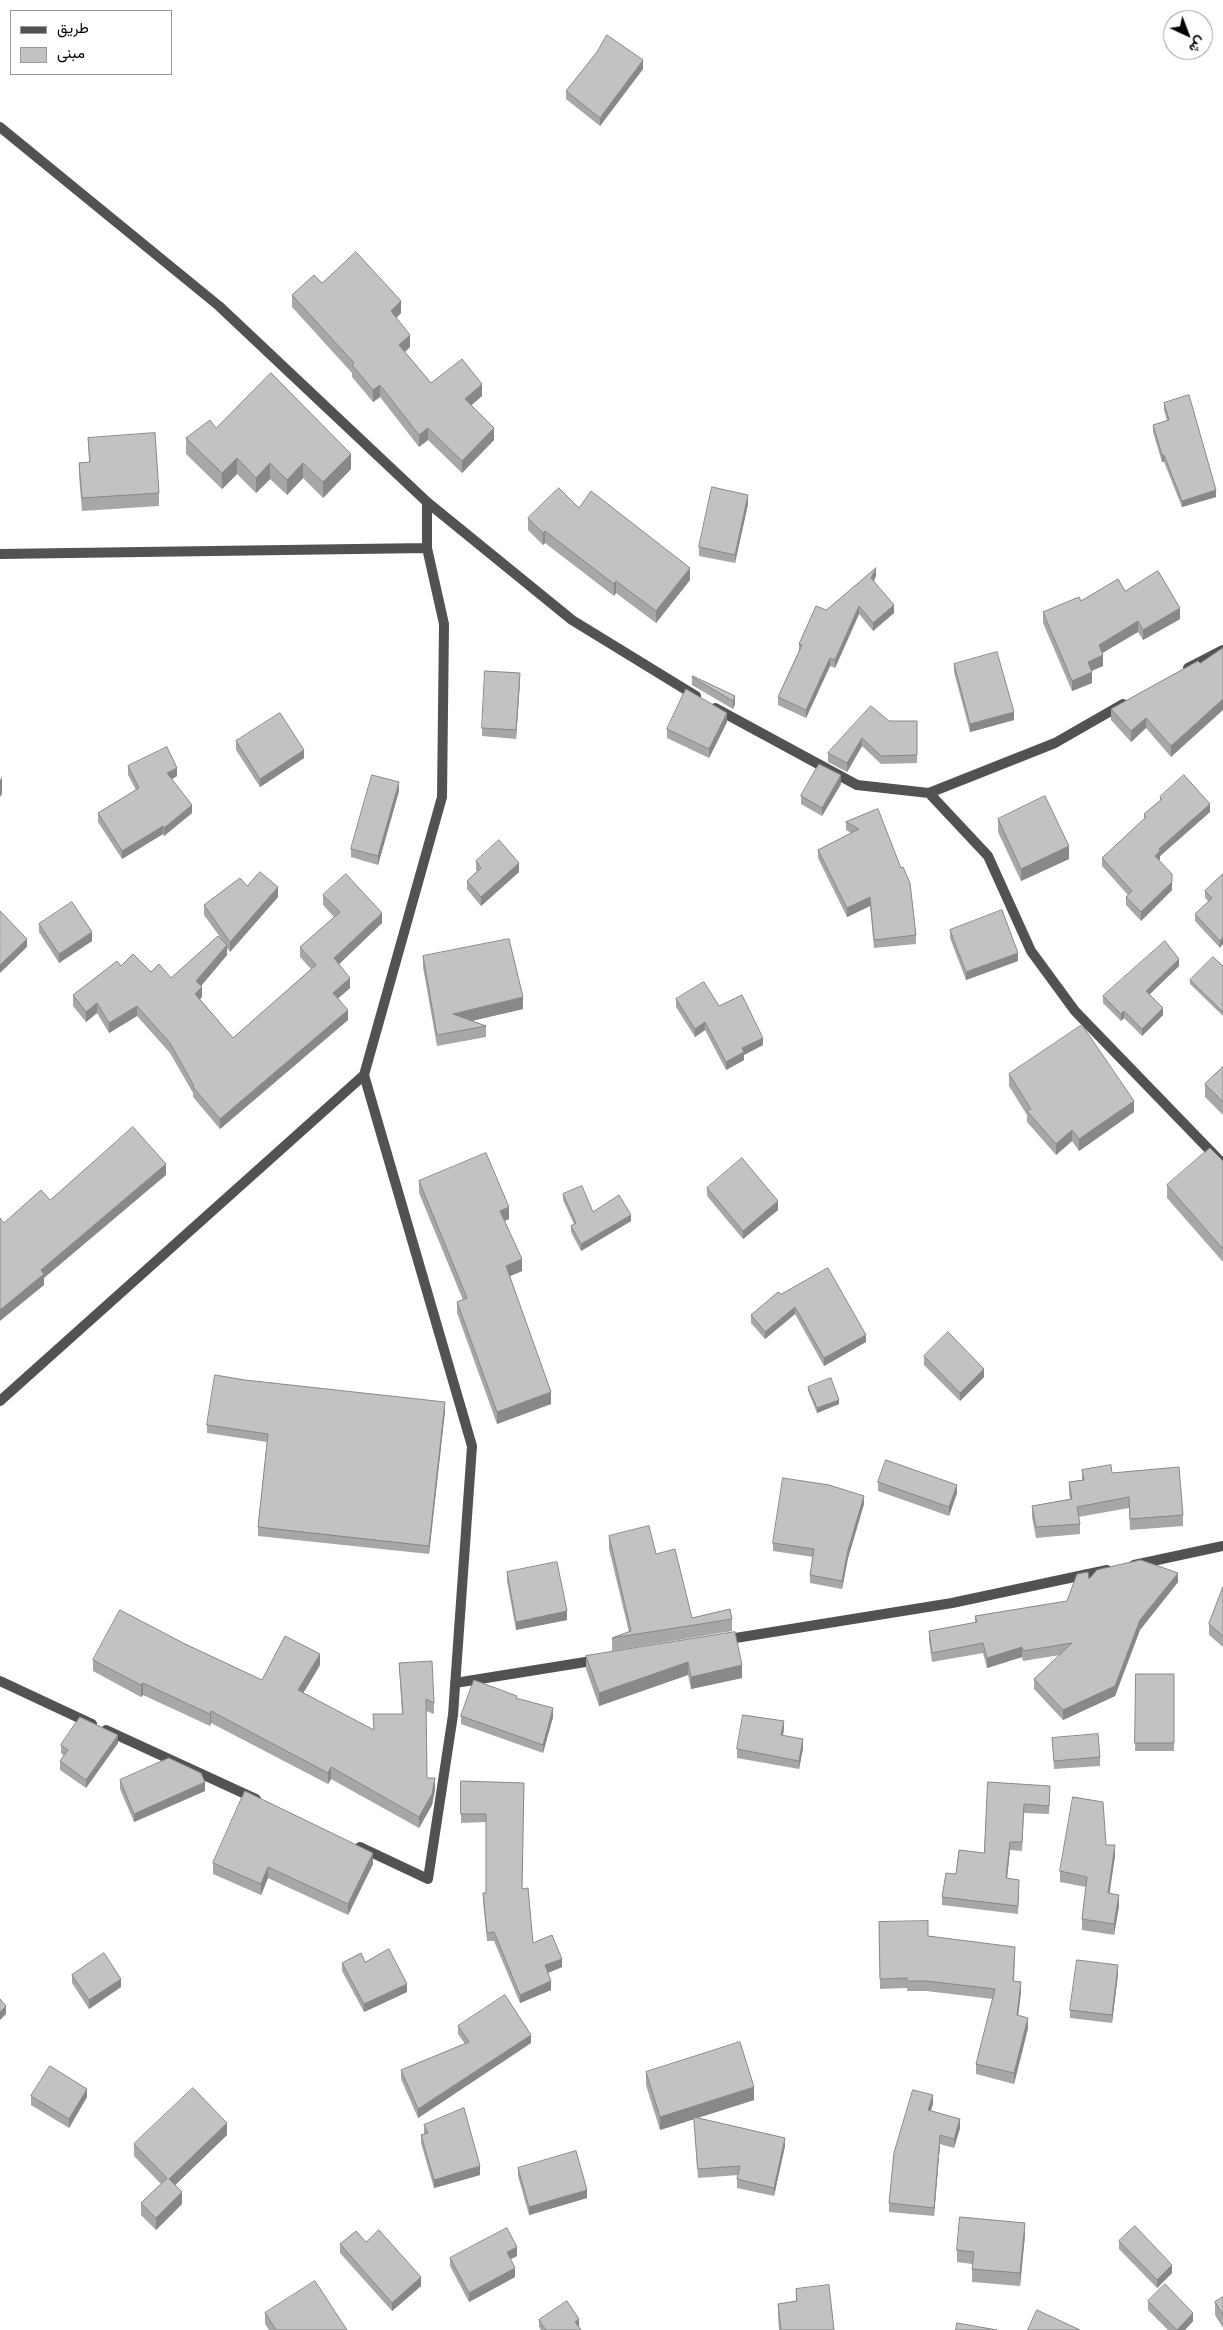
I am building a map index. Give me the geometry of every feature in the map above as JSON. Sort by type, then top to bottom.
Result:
[{"type":"street","points":[[0,127],[219,306],[427,502],[572,620],[722,712],[857,785],[929,793],[1055,743],[1129,701]]},
{"type":"street","points":[[348,1842],[428,1878],[453,1715],[472,1446],[364,1075],[442,796],[444,624],[428,548],[427,502]]},
{"type":"street","points":[[0,554],[428,548]]},
{"type":"street","points":[[1180,673],[1223,650]]},
{"type":"street","points":[[929,793],[988,856],[1031,951],[1074,1011],[1223,1164]]},
{"type":"street","points":[[0,1401],[364,1075]]},
{"type":"street","points":[[709,1642],[952,1603],[1223,1546]]},
{"type":"street","points":[[455,1683],[611,1658]]},
{"type":"street","points":[[0,1682],[268,1805]]},
{"type":"building","points":[[607,35],[643,60],[600,118],[566,91],[597,52]]},
{"type":"building","points":[[356,252],[401,301],[391,311],[410,335],[399,345],[431,383],[462,359],[482,384],[465,399],[494,428],[462,461],[428,428],[419,435],[380,385],[373,390],[352,365],[354,363],[292,295],[314,275],[322,283]]},
{"type":"building","points":[[271,373],[351,454],[323,482],[303,463],[287,480],[270,463],[256,478],[237,458],[222,473],[186,438],[210,420],[216,428]]},
{"type":"building","points":[[1189,395],[1216,490],[1182,501],[1164,455],[1162,455],[1153,425],[1169,420],[1164,403]]},
{"type":"building","points":[[155,433],[159,493],[82,498],[79,463],[90,462],[88,438]]},
{"type":"building","points":[[712,487],[748,495],[735,555],[699,547]]},
{"type":"building","points":[[559,488],[579,508],[591,491],[690,568],[656,611],[616,581],[614,584],[545,531],[543,533],[528,518]]},
{"type":"building","points":[[876,568],[871,578],[894,605],[873,623],[859,606],[835,660],[830,658],[806,710],[778,697],[802,645],[799,644],[816,606],[826,610]]},
{"type":"building","points":[[1158,571],[1180,608],[1143,630],[1138,621],[1099,645],[1103,655],[1088,662],[1092,672],[1072,681],[1043,612],[1079,597],[1081,601],[1118,579],[1125,591]]},
{"type":"building","points":[[1223,648],[1223,699],[1171,746],[1146,718],[1131,731],[1111,709],[1198,661],[1200,663]]},
{"type":"building","points":[[997,652],[1014,712],[970,724],[954,664]]},
{"type":"building","points":[[485,671],[520,673],[516,730],[482,728]]},
{"type":"building","points":[[692,677],[735,696],[733,701]]},
{"type":"building","points":[[686,689],[727,713],[709,749],[667,729]]},
{"type":"building","points":[[871,706],[889,721],[917,721],[917,755],[881,756],[862,738],[847,763],[828,753]]},
{"type":"building","points":[[280,713],[304,750],[260,779],[236,741]]},
{"type":"building","points":[[167,747],[177,768],[167,773],[192,805],[164,828],[163,826],[122,851],[98,813],[139,788],[128,766]]},
{"type":"building","points":[[819,764],[841,775],[822,808],[801,796]]},
{"type":"building","points":[[372,775],[399,782],[378,856],[351,849]]},
{"type":"building","points":[[1184,775],[1210,804],[1159,849],[1160,851],[1155,856],[1172,874],[1172,882],[1141,912],[1126,897],[1132,891],[1102,858],[1146,817],[1144,814],[1162,799],[1160,797]]},
{"type":"building","points":[[1045,796],[1069,846],[1021,869],[998,819]]},
{"type":"building","points":[[878,809],[901,868],[903,867],[910,883],[916,935],[874,940],[870,897],[847,908],[818,850],[859,829],[846,822]]},
{"type":"building","points":[[499,840],[519,863],[481,897],[467,881],[481,868],[476,861]]},
{"type":"building","points":[[260,872],[278,887],[230,942],[204,905],[240,878],[247,886]]},
{"type":"building","points":[[346,874],[382,913],[334,958],[350,978],[333,993],[348,1010],[220,1119],[193,1087],[170,1043],[137,1006],[109,1023],[97,1003],[86,1012],[73,995],[117,961],[121,966],[133,954],[151,972],[159,964],[171,978],[218,936],[227,945],[196,981],[202,987],[195,994],[233,1038],[316,965],[300,947],[340,912],[323,895]]},
{"type":"building","points":[[1223,874],[1223,937],[1220,941],[1195,914],[1212,898],[1205,891]]},
{"type":"building","points":[[72,902],[92,932],[59,954],[39,924]]},
{"type":"building","points":[[1002,910],[1018,953],[966,972],[950,930]]},
{"type":"building","points":[[0,911],[27,939],[0,965]]},
{"type":"building","points":[[509,939],[523,997],[453,1014],[486,1026],[437,1035],[423,956]]},
{"type":"building","points":[[1165,941],[1179,959],[1146,991],[1163,1008],[1142,1029],[1124,1011],[1121,1014],[1103,996]]},
{"type":"building","points":[[1213,957],[1223,966],[1223,1012],[1190,980]]},
{"type":"building","points":[[704,982],[719,1006],[742,995],[763,1038],[742,1048],[744,1052],[726,1062],[705,1022],[695,1029],[676,999]]},
{"type":"building","points":[[1082,1025],[1134,1101],[1079,1139],[1072,1130],[1056,1144],[1027,1111],[1031,1109],[1009,1074]]},
{"type":"building","points":[[1223,1067],[1223,1102],[1205,1084]]},
{"type":"building","points":[[133,1127],[166,1164],[41,1270],[44,1274],[0,1310],[0,1218],[4,1223],[41,1190],[50,1200]]},
{"type":"building","points":[[1210,1148],[1223,1161],[1223,1249],[1167,1185]]},
{"type":"building","points":[[486,1153],[509,1207],[500,1211],[522,1259],[506,1266],[551,1392],[497,1412],[457,1302],[467,1298],[419,1181]]},
{"type":"building","points":[[742,1158],[778,1201],[743,1231],[707,1188]]},
{"type":"building","points":[[582,1186],[593,1212],[619,1195],[631,1215],[581,1244],[571,1226],[576,1223],[563,1194]]},
{"type":"building","points":[[828,1268],[866,1335],[824,1358],[795,1307],[765,1332],[751,1315],[778,1292],[781,1294]]},
{"type":"building","points":[[948,1332],[984,1369],[960,1393],[924,1356]]},
{"type":"building","points":[[215,1375],[445,1402],[429,1546],[258,1527],[268,1434],[207,1425]]},
{"type":"building","points":[[831,1378],[839,1400],[817,1408],[808,1387]]},
{"type":"building","points":[[886,1460],[957,1485],[949,1507],[878,1482]]},
{"type":"building","points":[[1111,1465],[1112,1473],[1179,1467],[1183,1515],[1130,1519],[1129,1497],[1077,1507],[1080,1524],[1036,1527],[1032,1506],[1072,1499],[1069,1482],[1084,1480],[1082,1470]]},
{"type":"building","points":[[783,1478],[829,1485],[864,1496],[848,1550],[842,1581],[810,1575],[814,1549],[773,1543]]},
{"type":"building","points":[[649,1526],[656,1554],[675,1549],[692,1618],[730,1609],[732,1619],[612,1638],[631,1631],[609,1536]]},
{"type":"building","points":[[1141,1560],[1178,1573],[1140,1620],[1115,1686],[1063,1710],[1034,1679],[1072,1643],[1023,1651],[1022,1647],[987,1658],[983,1643],[932,1653],[929,1631],[977,1622],[975,1616],[1067,1601],[1077,1574],[1088,1572],[1089,1579],[1097,1570]]},
{"type":"building","points":[[557,1562],[567,1611],[516,1622],[507,1572]]},
{"type":"building","points":[[1223,1587],[1223,1636],[1209,1624]]},
{"type":"building","points":[[120,1610],[185,1644],[262,1680],[285,1636],[320,1654],[298,1690],[374,1730],[373,1714],[403,1714],[399,1663],[432,1661],[434,1703],[426,1699],[427,1778],[435,1778],[432,1794],[419,1817],[331,1767],[328,1773],[211,1711],[210,1714],[143,1683],[141,1685],[93,1660]]},
{"type":"building","points":[[735,1632],[742,1665],[691,1677],[688,1662],[599,1693],[586,1656]]},
{"type":"building","points":[[1136,1674],[1174,1674],[1174,1743],[1135,1743]]},
{"type":"building","points":[[474,1680],[517,1696],[516,1698],[553,1708],[543,1745],[461,1716]]},
{"type":"building","points":[[743,1715],[784,1721],[781,1735],[803,1739],[799,1761],[737,1749]]},
{"type":"building","points":[[80,1717],[118,1735],[86,1780],[60,1761],[68,1750],[61,1745]]},
{"type":"building","points":[[1098,1734],[1100,1757],[1054,1761],[1052,1738]]},
{"type":"building","points":[[169,1758],[201,1773],[205,1782],[134,1814],[120,1780]]},
{"type":"building","points":[[461,1781],[524,1783],[522,1889],[528,1888],[533,1943],[552,1935],[562,1959],[545,1965],[551,1981],[520,1995],[494,1932],[487,1933],[483,1893],[486,1893],[486,1814],[461,1814]]},
{"type":"building","points":[[988,1782],[1050,1786],[1049,1806],[1024,1804],[1022,1842],[1010,1842],[1006,1878],[1019,1880],[1018,1906],[942,1897],[946,1873],[956,1874],[959,1850],[984,1853]]},
{"type":"building","points":[[245,1791],[373,1853],[348,1904],[268,1867],[261,1884],[213,1863]]},
{"type":"building","points":[[1073,1797],[1103,1802],[1106,1845],[1115,1845],[1108,1893],[1119,1895],[1114,1924],[1082,1919],[1087,1877],[1060,1871]]},
{"type":"building","points":[[928,1921],[928,1936],[1015,1947],[1013,1981],[1021,1982],[1017,2015],[1028,2018],[1014,2073],[976,2064],[995,1989],[926,1981],[907,1981],[907,1978],[880,1979],[879,1922]]},
{"type":"building","points":[[389,1949],[407,1984],[364,2004],[342,1963],[361,1953],[365,1962]]},
{"type":"building","points":[[104,1953],[121,1979],[89,2000],[72,1975]]},
{"type":"building","points":[[1077,1960],[1118,1965],[1112,2015],[1070,2010]]},
{"type":"building","points":[[505,1995],[531,2035],[418,2109],[401,2070],[469,2042],[458,2026]]},
{"type":"building","points":[[0,1999],[6,2006],[0,2012]]},
{"type":"building","points":[[740,2042],[754,2087],[660,2117],[646,2072]]},
{"type":"building","points":[[50,2066],[87,2089],[69,2119],[31,2096]]},
{"type":"building","points":[[193,2088],[227,2123],[169,2179],[182,2192],[156,2218],[141,2203],[167,2178],[134,2144]]},
{"type":"building","points":[[913,2090],[933,2095],[928,2110],[960,2119],[954,2139],[940,2135],[934,2208],[889,2203],[894,2153]]},
{"type":"building","points":[[464,2108],[480,2166],[434,2180],[421,2135],[428,2133],[424,2125]]},
{"type":"building","points":[[694,2117],[785,2138],[774,2188],[737,2179],[740,2166],[698,2169]]},
{"type":"building","points":[[576,2151],[587,2190],[529,2207],[518,2168]]},
{"type":"building","points":[[960,2217],[1025,2223],[1020,2273],[972,2269],[974,2252],[957,2250]]},
{"type":"building","points":[[1135,2226],[1172,2265],[1157,2280],[1119,2241]]},
{"type":"building","points":[[507,2228],[517,2247],[507,2252],[515,2268],[469,2293],[450,2258]]},
{"type":"building","points":[[379,2230],[421,2277],[392,2303],[340,2244],[356,2231],[366,2242]]},
{"type":"building","points":[[315,2281],[347,2330],[276,2330],[265,2313]]},
{"type":"building","points":[[1165,2284],[1193,2313],[1177,2330],[1148,2301]]},
{"type":"building","points":[[829,2285],[834,2330],[781,2330],[778,2304],[797,2301],[796,2289]]},
{"type":"building","points":[[1223,2297],[1223,2315],[1215,2302]]},
{"type":"building","points":[[567,2301],[579,2319],[575,2322],[581,2330],[546,2330],[539,2320]]},
{"type":"building","points":[[1037,2310],[1080,2330],[1028,2330]]},
{"type":"building","points":[[957,2323],[997,2330],[956,2330]]}]
